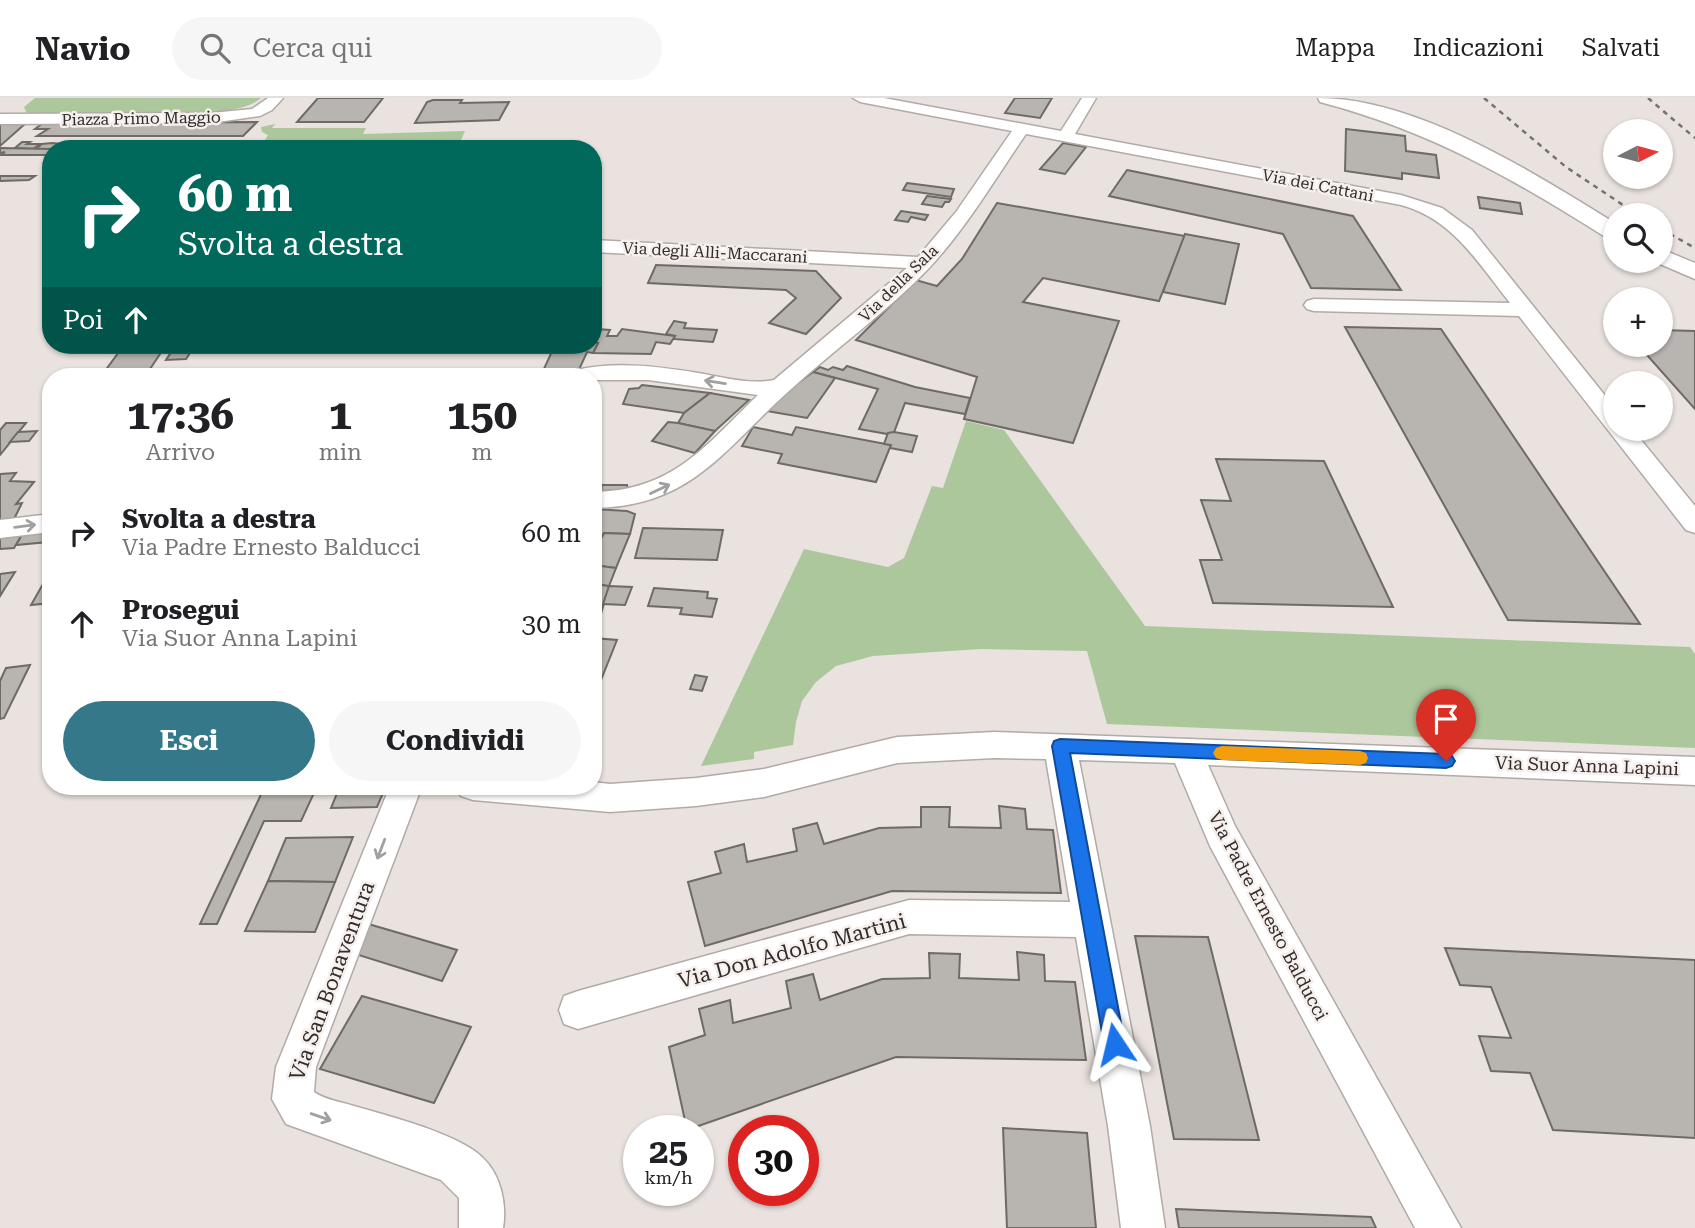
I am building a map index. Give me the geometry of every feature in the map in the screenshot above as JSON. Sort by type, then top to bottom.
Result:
[{"type":"street","name":"Piazza Primo Maggio","points":[[2,110],[211,118],[255,113],[276,98]]},
{"type":"street","name":"Via dei Cattani","points":[[860,98],[1401,201],[1431,209],[1447,217],[1465,234],[1603,407]]},
{"type":"street","points":[[1065,138],[1089,98]]},
{"type":"street","points":[[1327,98],[1402,119],[1466,145],[1514,170],[1603,226]]},
{"type":"street","name":"Via della Sala","points":[[602,499],[642,496],[669,485],[769,392],[897,287],[923,263],[971,201],[1021,129]]},
{"type":"street","name":"Via degli Alli-Maccarani","points":[[602,246],[923,263]]},
{"type":"street","name":"Via degli Alli-Maccarani","points":[[837,258],[872,268],[897,287]]},
{"type":"street","points":[[1673,262],[1695,272]]},
{"type":"street","points":[[1314,305],[1528,310]]},
{"type":"street","points":[[602,372],[633,372],[769,392]]},
{"type":"street","points":[[1629,441],[1695,524]]},
{"type":"street","points":[[0,529],[42,524]]},
{"type":"street","points":[[577,795],[600,797],[696,792],[764,783],[897,750],[949,746],[1060,746],[1186,752]]},
{"type":"street","points":[[1060,746],[1129,1126],[1143,1228]]},
{"type":"street","name":"Via Suor Anna Lapini","points":[[1186,752],[1695,771]]},
{"type":"street","name":"Via Padre Ernesto Balducci","points":[[1186,752],[1222,835],[1439,1228]]},
{"type":"street","name":"Via San Bonaventura","points":[[402,795],[296,1067],[293,1100],[301,1110],[445,1158],[466,1171],[482,1198],[484,1215],[481,1228]]},
{"type":"street","name":"Via Don Adolfo Martini","points":[[578,1010],[909,917],[1093,920]]},
{"type":"green space","points":[[35,98],[261,98],[245,106],[220,112],[117,116],[32,115],[26,112],[24,107]]},
{"type":"green space","points":[[275,124],[272,128],[366,128],[363,134],[465,131],[461,140],[265,140],[268,135],[262,132],[261,127]]},
{"type":"green space","points":[[966,421],[1004,430],[1145,626],[1690,647],[1695,654],[1695,748],[1107,724],[1087,651],[981,649],[873,656],[836,666],[816,682],[802,701],[793,745],[754,752],[754,759],[701,766],[804,549],[888,567],[904,558],[932,486],[943,488]]},
{"type":"building","points":[[318,98],[383,98],[364,122],[297,122]]},
{"type":"building","points":[[1015,98],[1052,98],[1040,118],[1005,113]]},
{"type":"building","points":[[462,100],[460,103],[509,102],[499,120],[415,123],[427,102]]},
{"type":"building","points":[[257,122],[243,136],[37,136],[48,129],[35,129],[43,123]]},
{"type":"building","points":[[0,123],[26,123],[0,146]]},
{"type":"building","points":[[1346,129],[1405,136],[1406,151],[1436,155],[1439,178],[1402,173],[1402,179],[1345,171]]},
{"type":"building","points":[[22,142],[40,144],[33,149],[15,148]]},
{"type":"building","points":[[1063,143],[1086,147],[1065,174],[1040,169]]},
{"type":"building","points":[[0,148],[42,149],[42,155],[0,153]]},
{"type":"building","points":[[1127,170],[1353,216],[1401,290],[1311,288],[1283,234],[1109,196]]},
{"type":"building","points":[[0,176],[35,176],[29,180],[0,181]]},
{"type":"building","points":[[907,183],[954,189],[951,197],[903,190]]},
{"type":"building","points":[[927,196],[951,199],[942,207],[922,204]]},
{"type":"building","points":[[1478,197],[1520,203],[1522,214],[1480,208]]},
{"type":"building","points":[[997,203],[1185,236],[1159,301],[1043,278],[1023,302],[1119,321],[1073,443],[964,419],[977,377],[856,340],[916,280],[937,286],[962,259]]},
{"type":"building","points":[[901,211],[928,215],[925,220],[911,217],[908,222],[895,220]]},
{"type":"building","points":[[1185,234],[1239,244],[1225,304],[1163,292]]},
{"type":"building","points":[[656,265],[816,271],[841,298],[806,334],[769,323],[796,298],[786,290],[648,283]]},
{"type":"building","points":[[674,321],[686,323],[684,328],[717,330],[713,342],[673,339],[675,336],[666,334]]},
{"type":"building","points":[[1345,327],[1441,329],[1640,624],[1508,620]]},
{"type":"building","points":[[602,329],[610,330],[607,336],[617,336],[622,329],[675,336],[670,344],[656,342],[651,354],[602,353]]},
{"type":"building","points":[[1673,330],[1695,331],[1695,409],[1673,384],[1673,371],[1661,371],[1649,357],[1673,357]]},
{"type":"building","points":[[117,354],[160,354],[151,368],[107,368]]},
{"type":"building","points":[[170,354],[189,354],[186,359],[166,360]]},
{"type":"building","points":[[551,354],[586,354],[580,368],[544,368]]},
{"type":"building","points":[[847,366],[915,387],[970,398],[965,414],[905,403],[893,435],[859,429],[878,389],[813,372],[820,367],[843,370]]},
{"type":"building","points":[[813,372],[835,378],[807,418],[767,411],[775,400]]},
{"type":"building","points":[[642,385],[710,393],[684,413],[623,404],[629,389]]},
{"type":"building","points":[[710,393],[749,400],[715,431],[678,423],[684,413]]},
{"type":"building","points":[[668,422],[715,431],[695,453],[652,441]]},
{"type":"building","points":[[6,423],[26,423],[0,455],[0,430]]},
{"type":"building","points":[[753,427],[792,435],[796,427],[891,445],[876,482],[778,463],[782,454],[742,446]]},
{"type":"building","points":[[37,431],[29,441],[10,442],[18,432]]},
{"type":"building","points":[[888,433],[917,436],[912,452],[890,448],[891,445],[884,444]]},
{"type":"building","points":[[1216,459],[1324,461],[1393,607],[1213,603],[1200,560],[1222,560],[1201,500],[1231,501]]},
{"type":"building","points":[[16,473],[10,481],[34,482],[16,504],[22,503],[13,521],[0,523],[0,474]]},
{"type":"building","points":[[602,485],[627,485],[628,490],[602,491]]},
{"type":"building","points":[[602,510],[635,514],[630,534],[604,533],[602,537]]},
{"type":"building","points":[[643,528],[723,530],[717,560],[635,558]]},
{"type":"building","points":[[42,529],[42,543],[16,545],[24,531]]},
{"type":"building","points":[[24,531],[14,548],[0,549],[0,537]]},
{"type":"building","points":[[604,533],[630,534],[616,568],[602,566]]},
{"type":"building","points":[[602,566],[616,568],[609,586],[602,585]]},
{"type":"building","points":[[15,572],[0,596],[0,574]]},
{"type":"building","points":[[602,585],[609,586],[602,610]]},
{"type":"building","points":[[42,586],[42,604],[31,605]]},
{"type":"building","points":[[609,586],[632,587],[625,605],[603,604]]},
{"type":"building","points":[[654,588],[708,592],[707,598],[717,599],[712,617],[680,614],[682,608],[648,606]]},
{"type":"building","points":[[602,639],[617,640],[602,678]]},
{"type":"building","points":[[30,665],[4,718],[0,719],[0,681],[6,668]]},
{"type":"building","points":[[695,675],[707,677],[702,691],[690,689]]},
{"type":"building","points":[[261,795],[313,795],[301,821],[264,821],[217,924],[200,924]]},
{"type":"building","points":[[336,795],[382,795],[377,807],[331,808]]},
{"type":"building","points":[[999,806],[1025,809],[1027,829],[1053,830],[1061,893],[892,891],[705,946],[688,882],[721,873],[715,852],[744,844],[747,862],[797,851],[793,829],[817,823],[824,844],[879,828],[921,827],[921,807],[950,807],[949,827],[1001,828]]},
{"type":"building","points":[[353,837],[335,882],[268,881],[286,838]]},
{"type":"building","points":[[268,881],[335,882],[315,932],[245,931]]},
{"type":"building","points":[[365,923],[457,950],[442,981],[352,953]]},
{"type":"building","points":[[1135,936],[1208,937],[1259,1140],[1174,1139]]},
{"type":"building","points":[[1445,948],[1695,960],[1695,1138],[1553,1130],[1530,1073],[1491,1071],[1479,1036],[1511,1038],[1491,987],[1460,985]]},
{"type":"building","points":[[1017,952],[1044,955],[1045,981],[1075,982],[1086,1060],[896,1057],[714,1121],[714,1115],[684,1115],[669,1047],[705,1035],[699,1009],[730,1000],[733,1023],[791,1008],[786,981],[813,974],[820,1000],[882,979],[930,978],[929,953],[960,954],[959,978],[1019,980]]},
{"type":"building","points":[[362,996],[471,1027],[434,1103],[320,1069]]},
{"type":"building","points":[[1003,1128],[1087,1133],[1096,1228],[1007,1228]]},
{"type":"building","points":[[1176,1209],[1371,1217],[1376,1228],[1179,1228]]},
{"type":"railway","points":[[1484,98],[1566,167],[1620,203]]},
{"type":"railway","points":[[1648,98],[1695,138]]},
{"type":"railway","points":[[1673,236],[1695,248]]},
{"type":"slow traffic","points":[[1222,753],[1360,758]]},
{"type":"route","points":[[1115,1044],[1060,746],[1446,761]]}]
